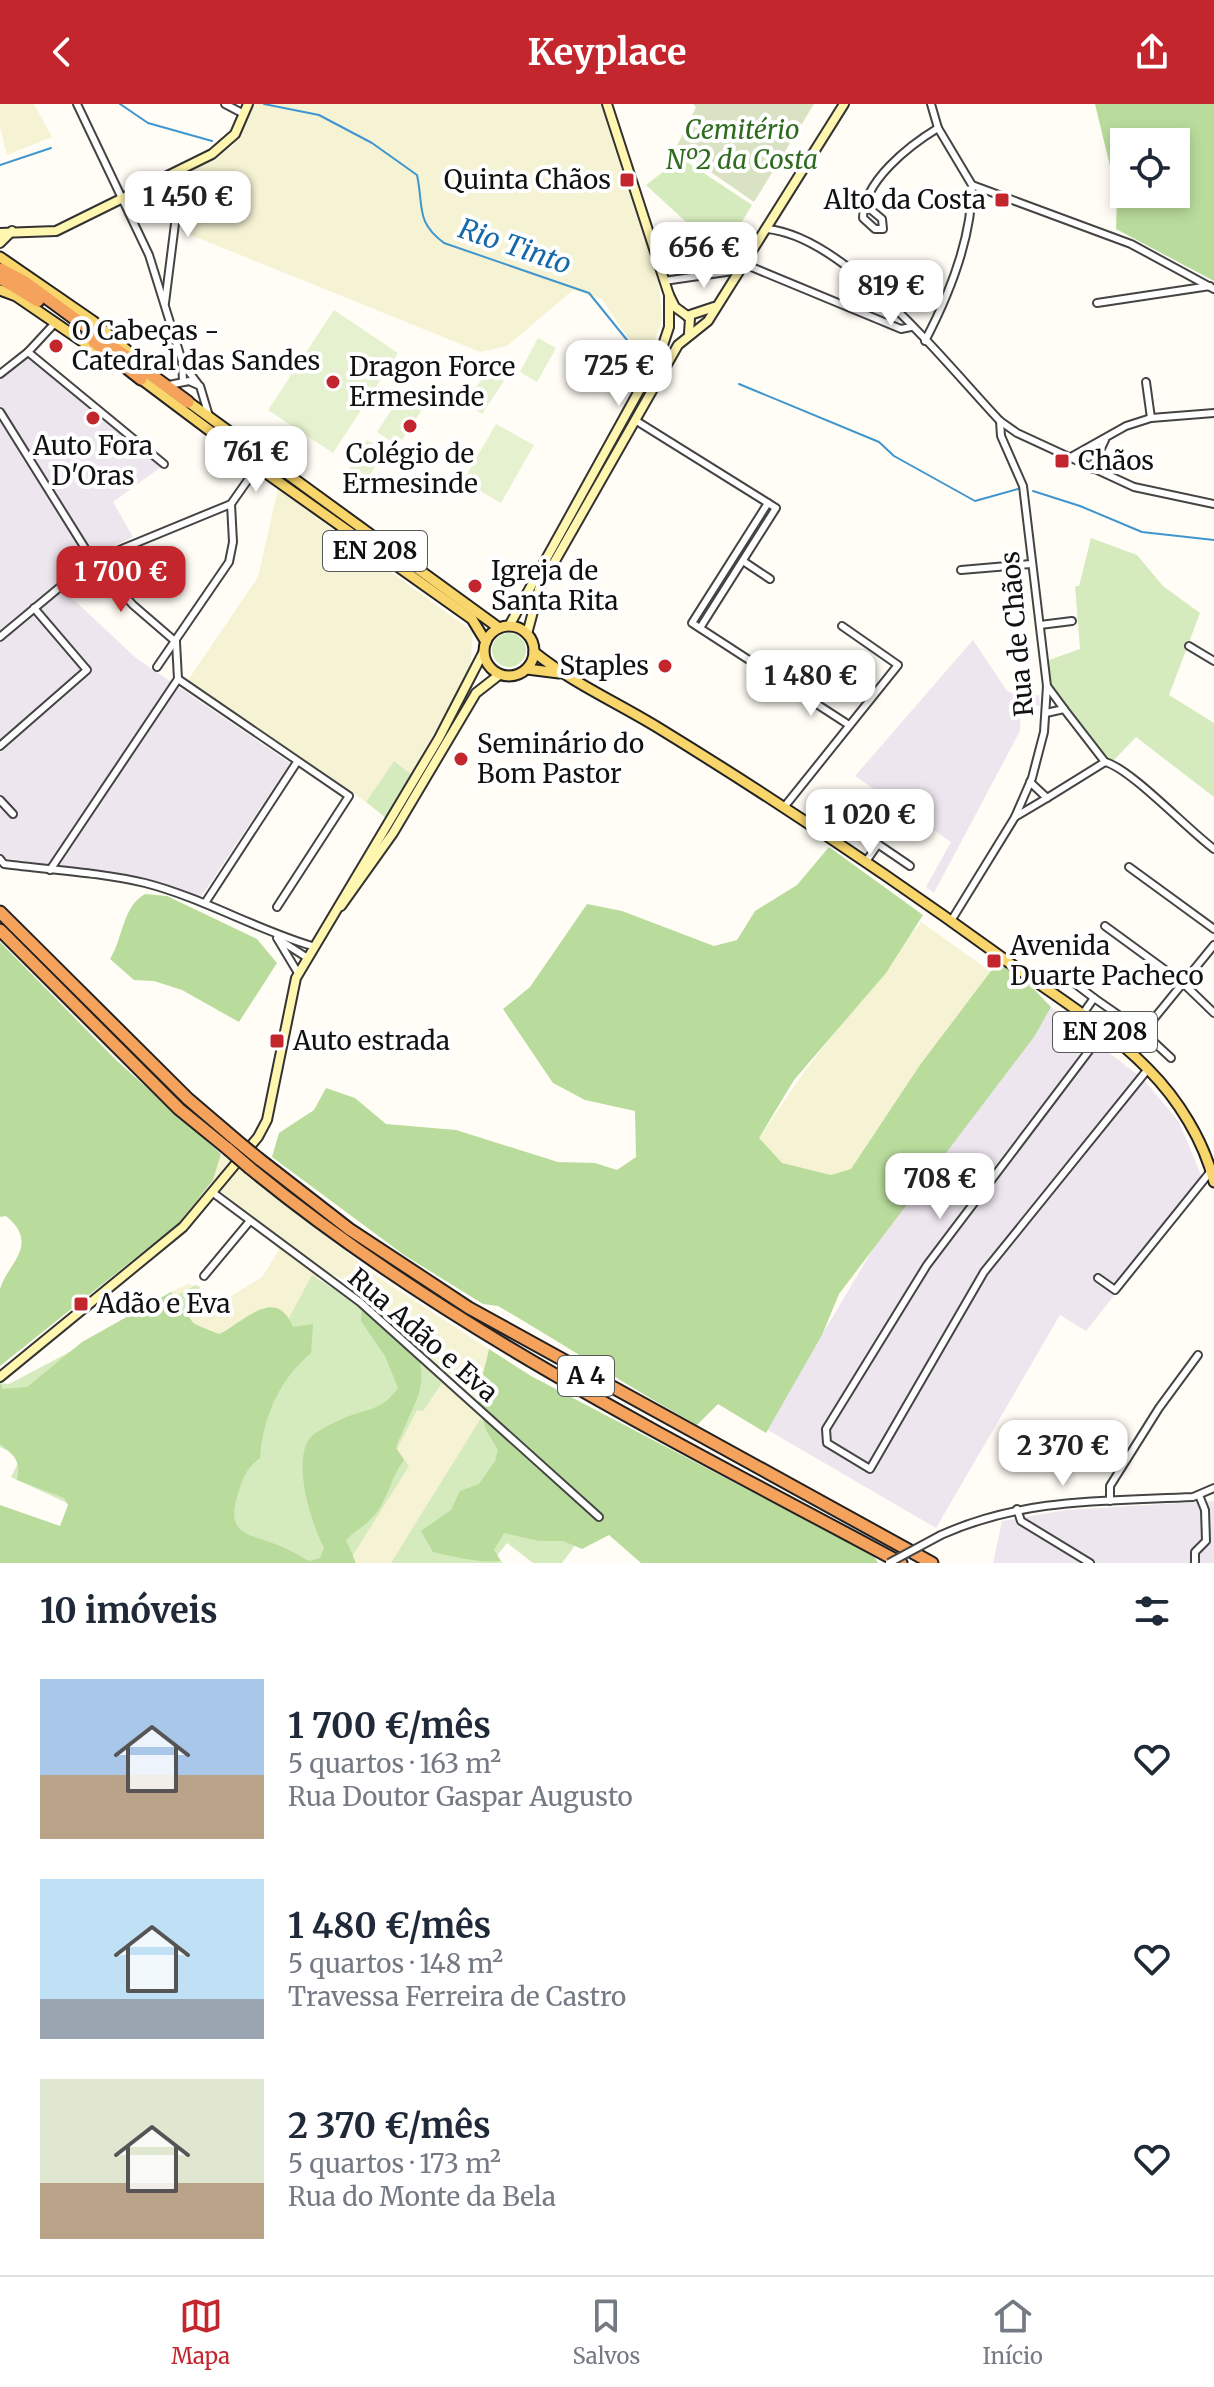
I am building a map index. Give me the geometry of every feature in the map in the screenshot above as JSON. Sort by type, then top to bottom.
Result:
[{"type":"highway","points":[[0,269],[25,282],[141,379]]},
{"type":"highway","points":[[0,278],[29,294],[188,402]]},
{"type":"highway","name":"A 4","points":[[0,912],[232,1144],[250,1168],[342,1240],[463,1320],[580,1389],[901,1563]]},
{"type":"highway","name":"A 4","points":[[0,930],[179,1109],[259,1159],[349,1229],[469,1308],[932,1563]]},
{"type":"main road","points":[[0,233],[56,231],[212,154],[235,134],[248,104]]},
{"type":"main road","points":[[527,634],[539,589],[688,334],[692,322],[675,307],[669,295],[607,104]]},
{"type":"main road","points":[[669,295],[669,325],[676,335],[688,334],[708,321],[844,104]]},
{"type":"main road","points":[[0,243],[12,231]]},
{"type":"main road","name":"EN 208","points":[[0,257],[93,321],[210,419],[504,627],[527,634],[534,652],[560,673],[612,699],[785,806],[867,860],[1104,1031],[1148,1069],[1188,1120],[1214,1182]]},
{"type":"main road","name":"EN 208","points":[[0,290],[16,296],[141,379],[257,467],[472,619],[485,647],[486,661],[499,675],[509,677],[527,669],[560,673]]},
{"type":"main road","points":[[0,1377],[183,1227],[258,1137],[267,1120],[286,1015],[298,973],[312,946],[439,738],[485,647],[504,627],[661,351],[669,325],[676,314],[702,314],[720,301]]},
{"type":"main road","points":[[527,669],[534,652]]},
{"type":"main road","points":[[328,921],[355,891],[393,833],[476,693],[499,675]]},
{"type":"street","points":[[77,104],[125,199],[149,255],[182,361],[183,381]]},
{"type":"street","points":[[225,104],[244,114]]},
{"type":"street","points":[[925,341],[953,277],[967,227],[972,185],[938,128],[931,104]]},
{"type":"street","points":[[865,205],[884,173],[908,147],[938,128]]},
{"type":"street","points":[[165,307],[182,168]]},
{"type":"street","points":[[972,185],[1131,244],[1212,288]]},
{"type":"street","points":[[774,216],[785,230]]},
{"type":"street","points":[[767,229],[785,230],[818,246],[859,275],[1000,421],[1091,469],[1134,487],[1214,504]]},
{"type":"street","points":[[664,281],[742,267],[901,329],[911,327]]},
{"type":"street","points":[[1097,303],[1212,288]]},
{"type":"street","points":[[0,374],[28,352],[54,324]]},
{"type":"street","points":[[28,352],[164,464]]},
{"type":"street","points":[[182,361],[200,386],[210,419]]},
{"type":"street","points":[[167,385],[183,381],[200,386]]},
{"type":"street","points":[[1146,382],[1151,418]]},
{"type":"street","points":[[635,420],[631,414],[637,392]]},
{"type":"street","points":[[0,412],[93,561],[133,605],[176,642],[178,679],[50,870]]},
{"type":"street","points":[[1069,458],[1126,426],[1151,418],[1214,413]]},
{"type":"street","points":[[613,435],[628,419],[635,420],[776,508],[700,628]]},
{"type":"street","name":"Rua de Chãos","points":[[951,921],[1015,817],[1030,782],[1046,713],[1047,686],[1023,486],[1001,436],[1000,421]]},
{"type":"street","points":[[1091,469],[1105,440]]},
{"type":"street","points":[[0,637],[93,561],[231,504],[257,467]]},
{"type":"street","points":[[768,503],[692,623],[849,725]]},
{"type":"street","points":[[157,667],[229,562],[233,542],[231,504]]},
{"type":"street","points":[[743,561],[770,579]]},
{"type":"street","points":[[961,570],[1031,564]]},
{"type":"street","points":[[0,746],[87,670],[34,608]]},
{"type":"street","points":[[1040,625],[1072,621]]},
{"type":"street","points":[[785,806],[898,665],[842,626]]},
{"type":"street","points":[[1189,646],[1214,661]]},
{"type":"street","points":[[178,679],[349,796],[277,907]]},
{"type":"street","points":[[1047,686],[1105,762],[1124,770],[1187,829],[1214,849]]},
{"type":"street","points":[[1046,713],[1064,709]]},
{"type":"street","points":[[205,903],[297,762]]},
{"type":"street","points":[[1015,817],[1105,762]]},
{"type":"street","points":[[1030,782],[1047,798]]},
{"type":"street","points":[[0,800],[13,814]]},
{"type":"street","points":[[847,823],[910,866]]},
{"type":"street","points":[[867,860],[878,844]]},
{"type":"street","points":[[0,859],[4,864],[144,883],[205,903],[275,936],[306,957]]},
{"type":"street","points":[[1129,867],[1214,929]]},
{"type":"street","points":[[1105,926],[1183,983],[1214,1013]]},
{"type":"street","points":[[275,936],[312,946]]},
{"type":"street","points":[[275,936],[298,973]]},
{"type":"street","points":[[1143,1032],[1214,945]]},
{"type":"street","points":[[1065,976],[1143,1032],[1171,1058]]},
{"type":"street","points":[[1082,1015],[1094,998]]},
{"type":"street","points":[[1104,1031],[927,1265],[826,1429],[827,1443],[870,1469],[984,1272],[1148,1069]]},
{"type":"street","points":[[1098,1278],[1115,1290],[1211,1171]]},
{"type":"street","name":"Rua Adão e Eva","points":[[212,1192],[360,1302],[599,1517]]},
{"type":"street","points":[[204,1276],[249,1222]]},
{"type":"street","points":[[1110,1501],[1109,1491],[1118,1473],[1159,1408],[1198,1355]]},
{"type":"street","points":[[889,1563],[941,1535],[1017,1509],[1199,1495],[1214,1488]]},
{"type":"street","points":[[1195,1563],[1195,1552],[1206,1541],[1205,1510],[1199,1495]]},
{"type":"street","points":[[1017,1509],[1021,1521],[1090,1563]]},
{"type":"shaded area","points":[[0,104],[34,104],[52,137],[7,155],[0,127]]},
{"type":"shaded area","points":[[253,104],[602,104],[659,283],[662,320],[650,354],[627,337],[602,299],[573,290],[507,346],[480,352],[181,231],[187,178],[191,171],[233,146]]},
{"type":"shaded area","points":[[22,353],[161,467],[113,502],[133,537],[87,558],[57,584],[136,658],[290,763],[201,897],[145,878],[4,858],[0,853],[0,371]]},
{"type":"shaded area","points":[[278,489],[473,632],[470,671],[411,774],[394,761],[366,802],[188,680],[258,577]]},
{"type":"shaded area","points":[[973,640],[1007,691],[1021,697],[1039,695],[1040,706],[1021,702],[1020,731],[934,893],[926,887],[951,842],[855,776]]},
{"type":"shaded area","points":[[921,922],[1045,1010],[867,1246],[773,1407],[719,1197],[804,1072]]},
{"type":"shaded area","points":[[1051,1007],[1144,1080],[1179,1122],[1204,1182],[1086,1331],[1060,1315],[936,1528],[766,1429],[892,1217]]},
{"type":"shaded area","points":[[221,1154],[378,1277],[489,1349],[477,1391],[486,1430],[467,1563],[356,1563],[346,1540],[396,1449],[408,1325],[387,1317],[344,1280],[331,1274],[317,1278],[319,1296],[300,1329],[265,1307],[219,1334],[194,1324],[177,1305],[171,1292],[188,1284],[199,1287],[216,1304],[223,1301],[262,1277],[279,1250],[265,1231],[212,1183]]},
{"type":"shaded area","points":[[1214,1501],[1214,1563],[993,1563],[1002,1521],[1066,1510]]},
{"type":"green space","name":"Cemitério Nº2 da Costa","points":[[693,104],[814,104],[754,202],[676,148],[696,107]]},
{"type":"green space","points":[[1095,104],[1214,104],[1214,281],[1116,229],[1117,208],[1190,208],[1190,128],[1110,128],[1110,166]]},
{"type":"green space","points":[[681,158],[752,205],[722,255],[646,185]]},
{"type":"green space","name":"Dragon Force Ermesinde","points":[[334,310],[398,353],[333,453],[268,410]]},
{"type":"green space","points":[[538,338],[556,348],[537,382],[520,372]]},
{"type":"green space","points":[[488,370],[504,381],[482,414],[466,403]]},
{"type":"green space","points":[[402,394],[423,408],[398,446],[377,432]]},
{"type":"green space","points":[[496,424],[534,445],[501,503],[463,481]]},
{"type":"green space","points":[[367,440],[385,451],[363,486],[345,475]]},
{"type":"green space","points":[[1091,538],[1137,555],[1163,586],[1200,613],[1169,695],[1214,723],[1214,797],[1136,737],[1113,761],[1106,757],[1051,687],[1049,660],[1080,649],[1075,586],[1079,586]]},
{"type":"green space","points":[[509,633],[521,638],[526,650],[521,662],[509,667],[497,662],[492,650],[497,638]]},
{"type":"green space","points":[[394,761],[411,774],[386,818],[366,802]]},
{"type":"green space","points":[[829,847],[923,915],[886,973],[794,1080],[759,1138],[782,1163],[831,1175],[851,1169],[920,1065],[997,963],[1029,984],[1051,1007],[1034,1037],[839,1294],[822,1335],[766,1433],[718,1404],[697,1425],[498,1306],[483,1304],[404,1255],[272,1157],[279,1133],[314,1110],[326,1088],[355,1098],[386,1124],[456,1130],[558,1162],[595,1163],[617,1170],[636,1157],[635,1111],[585,1100],[553,1083],[503,1009],[530,987],[587,904],[622,911],[714,946],[737,940],[755,911],[797,885]]},
{"type":"green space","points":[[145,894],[167,896],[257,939],[277,963],[239,1022],[182,990],[154,981],[134,980],[110,959],[127,915]]},
{"type":"green space","points":[[0,942],[117,1061],[221,1154],[213,1180],[179,1223],[0,1366],[0,1289],[19,1254],[21,1236],[6,1216],[0,1217]]},
{"type":"green space","points":[[312,1275],[359,1305],[442,1383],[423,1411],[417,1410],[397,1449],[409,1466],[348,1563],[5,1563],[59,1530],[69,1504],[11,1477],[21,1457],[0,1447],[0,1383],[9,1384],[196,1285],[200,1287],[187,1319],[226,1341],[261,1370]]},
{"type":"green space","points":[[171,1292],[194,1324],[219,1334],[249,1315],[269,1307],[286,1315],[293,1327],[313,1324],[311,1353],[290,1375],[275,1400],[265,1428],[260,1458],[243,1478],[234,1517],[241,1530],[309,1561],[320,1558],[324,1548],[305,1491],[303,1458],[306,1445],[319,1431],[385,1402],[398,1388],[385,1356],[361,1321],[363,1297],[387,1317],[408,1325],[420,1363],[420,1388],[396,1448],[404,1460],[377,1512],[346,1540],[356,1563],[0,1563],[0,1505],[60,1526],[68,1505],[64,1498],[17,1480],[16,1459],[0,1444],[0,1380],[2,1389],[27,1387],[82,1342]]},
{"type":"green space","points":[[489,1349],[531,1376],[874,1556],[878,1563],[641,1563],[609,1535],[582,1549],[563,1541],[539,1541],[504,1533],[494,1550],[501,1561],[475,1560],[433,1552],[421,1531],[451,1510],[460,1491],[479,1484],[495,1461],[498,1450],[486,1430],[477,1397]]},
{"type":"green space","points":[[481,1418],[593,1521],[562,1563],[533,1563],[507,1543],[496,1557],[503,1563],[391,1563]]},
{"type":"waterway","name":"Rio Tinto","points":[[120,104],[148,123],[212,141]]},
{"type":"waterway","name":"Rio Tinto","points":[[264,104],[319,115],[372,143],[417,175],[422,213],[429,228],[444,243],[589,293],[627,340],[647,356]]},
{"type":"waterway","name":"Rio Tinto","points":[[0,165],[51,148]]},
{"type":"waterway","name":"Rio Tinto","points":[[739,384],[879,442],[894,456],[975,501],[1018,489]]},
{"type":"waterway","name":"Rio Tinto","points":[[1033,491],[1080,506],[1142,532],[1214,540]]},
{"type":"place","name":"Quinta Chãos","points":[[627,180]]},
{"type":"place","name":"Alto da Costa","points":[[1002,200]]},
{"type":"place","name":"O Cabeças - Catedral das Sandes","points":[[56,346]]},
{"type":"place","name":"Dragon Force Ermesinde","points":[[333,382]]},
{"type":"place","name":"Auto Fora D'Oras","points":[[93,418]]},
{"type":"place","name":"Colégio de Ermesinde","points":[[410,426]]},
{"type":"place","name":"Chãos","points":[[1062,461]]},
{"type":"place","name":"Igreja de Santa Rita","points":[[475,586]]},
{"type":"place","name":"Staples","points":[[665,666]]},
{"type":"place","name":"Seminário do Bom Pastor","points":[[461,759]]},
{"type":"place","name":"Avenida Duarte Pacheco","points":[[994,961]]},
{"type":"place","name":"Auto estrada","points":[[277,1041]]},
{"type":"place","name":"Adão e Eva","points":[[81,1304]]}]
